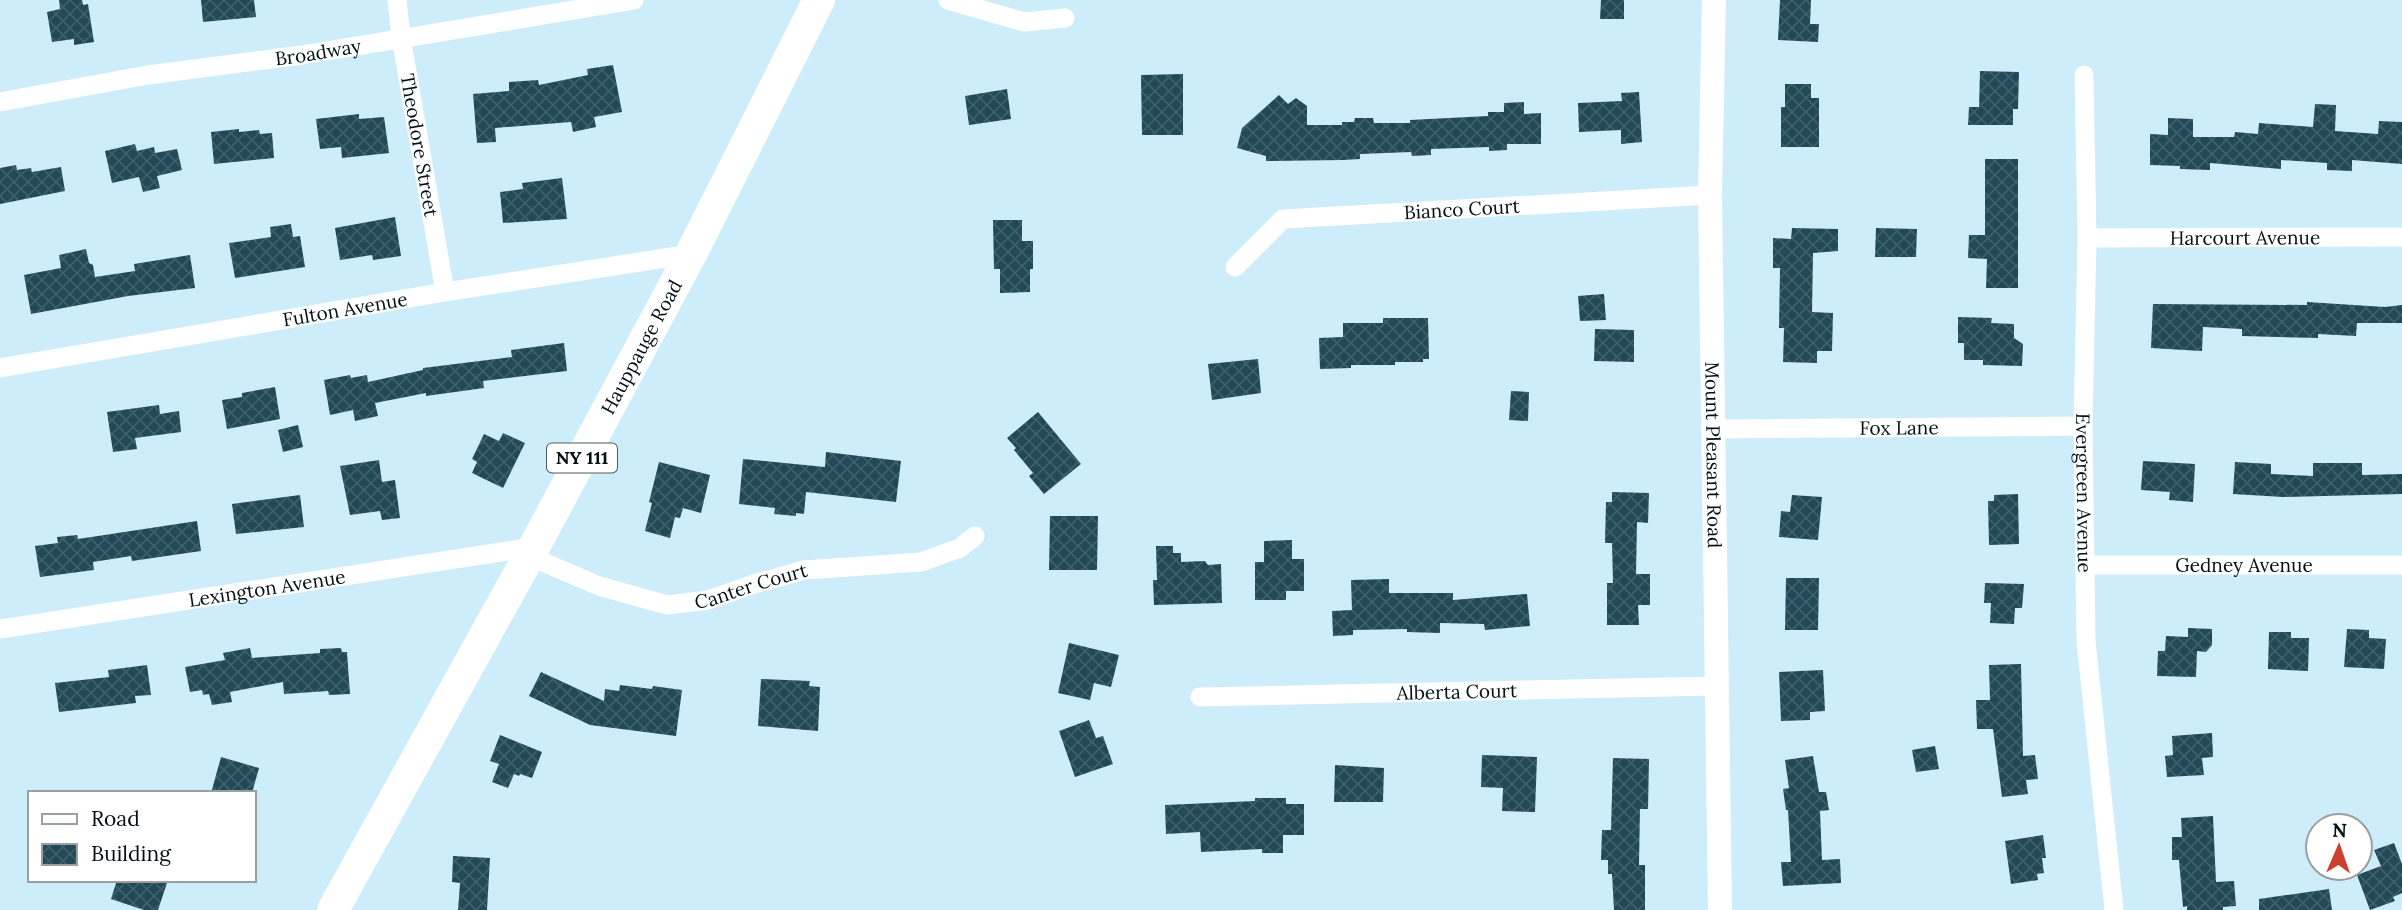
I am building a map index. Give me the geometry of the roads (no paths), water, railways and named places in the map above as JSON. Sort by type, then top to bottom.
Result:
[{"type":"main road","name":"Hauppauge Road","points":[[333,910],[532,551],[691,254],[819,0]]},
{"type":"street","name":"Theodore Street","points":[[397,0],[445,292]]},
{"type":"street","name":"Broadway","points":[[0,102],[148,75],[302,55],[634,0]]},
{"type":"street","points":[[947,0],[1024,22],[1065,18]]},
{"type":"street","name":"Mount Pleasant Road","points":[[1714,0],[1710,195],[1720,910]]},
{"type":"street","name":"Evergreen Avenue","points":[[2084,75],[2087,238],[2083,426],[2086,641],[2114,910]]},
{"type":"street","name":"Bianco Court","points":[[1235,267],[1283,219],[1710,195]]},
{"type":"street","name":"Harcourt Avenue","points":[[2087,238],[2402,237]]},
{"type":"street","name":"Fulton Avenue","points":[[0,368],[445,292],[691,254]]},
{"type":"street","name":"Fox Lane","points":[[1713,429],[2083,426]]},
{"type":"street","name":"Canter Court","points":[[532,551],[599,586],[667,605],[708,600],[804,570],[921,562],[960,548],[975,536]]},
{"type":"street","name":"Lexington Avenue","points":[[0,629],[532,551]]},
{"type":"street","name":"Gedney Avenue","points":[[2086,565],[2402,565]]},
{"type":"street","name":"Alberta Court","points":[[1200,697],[1715,686]]}]
